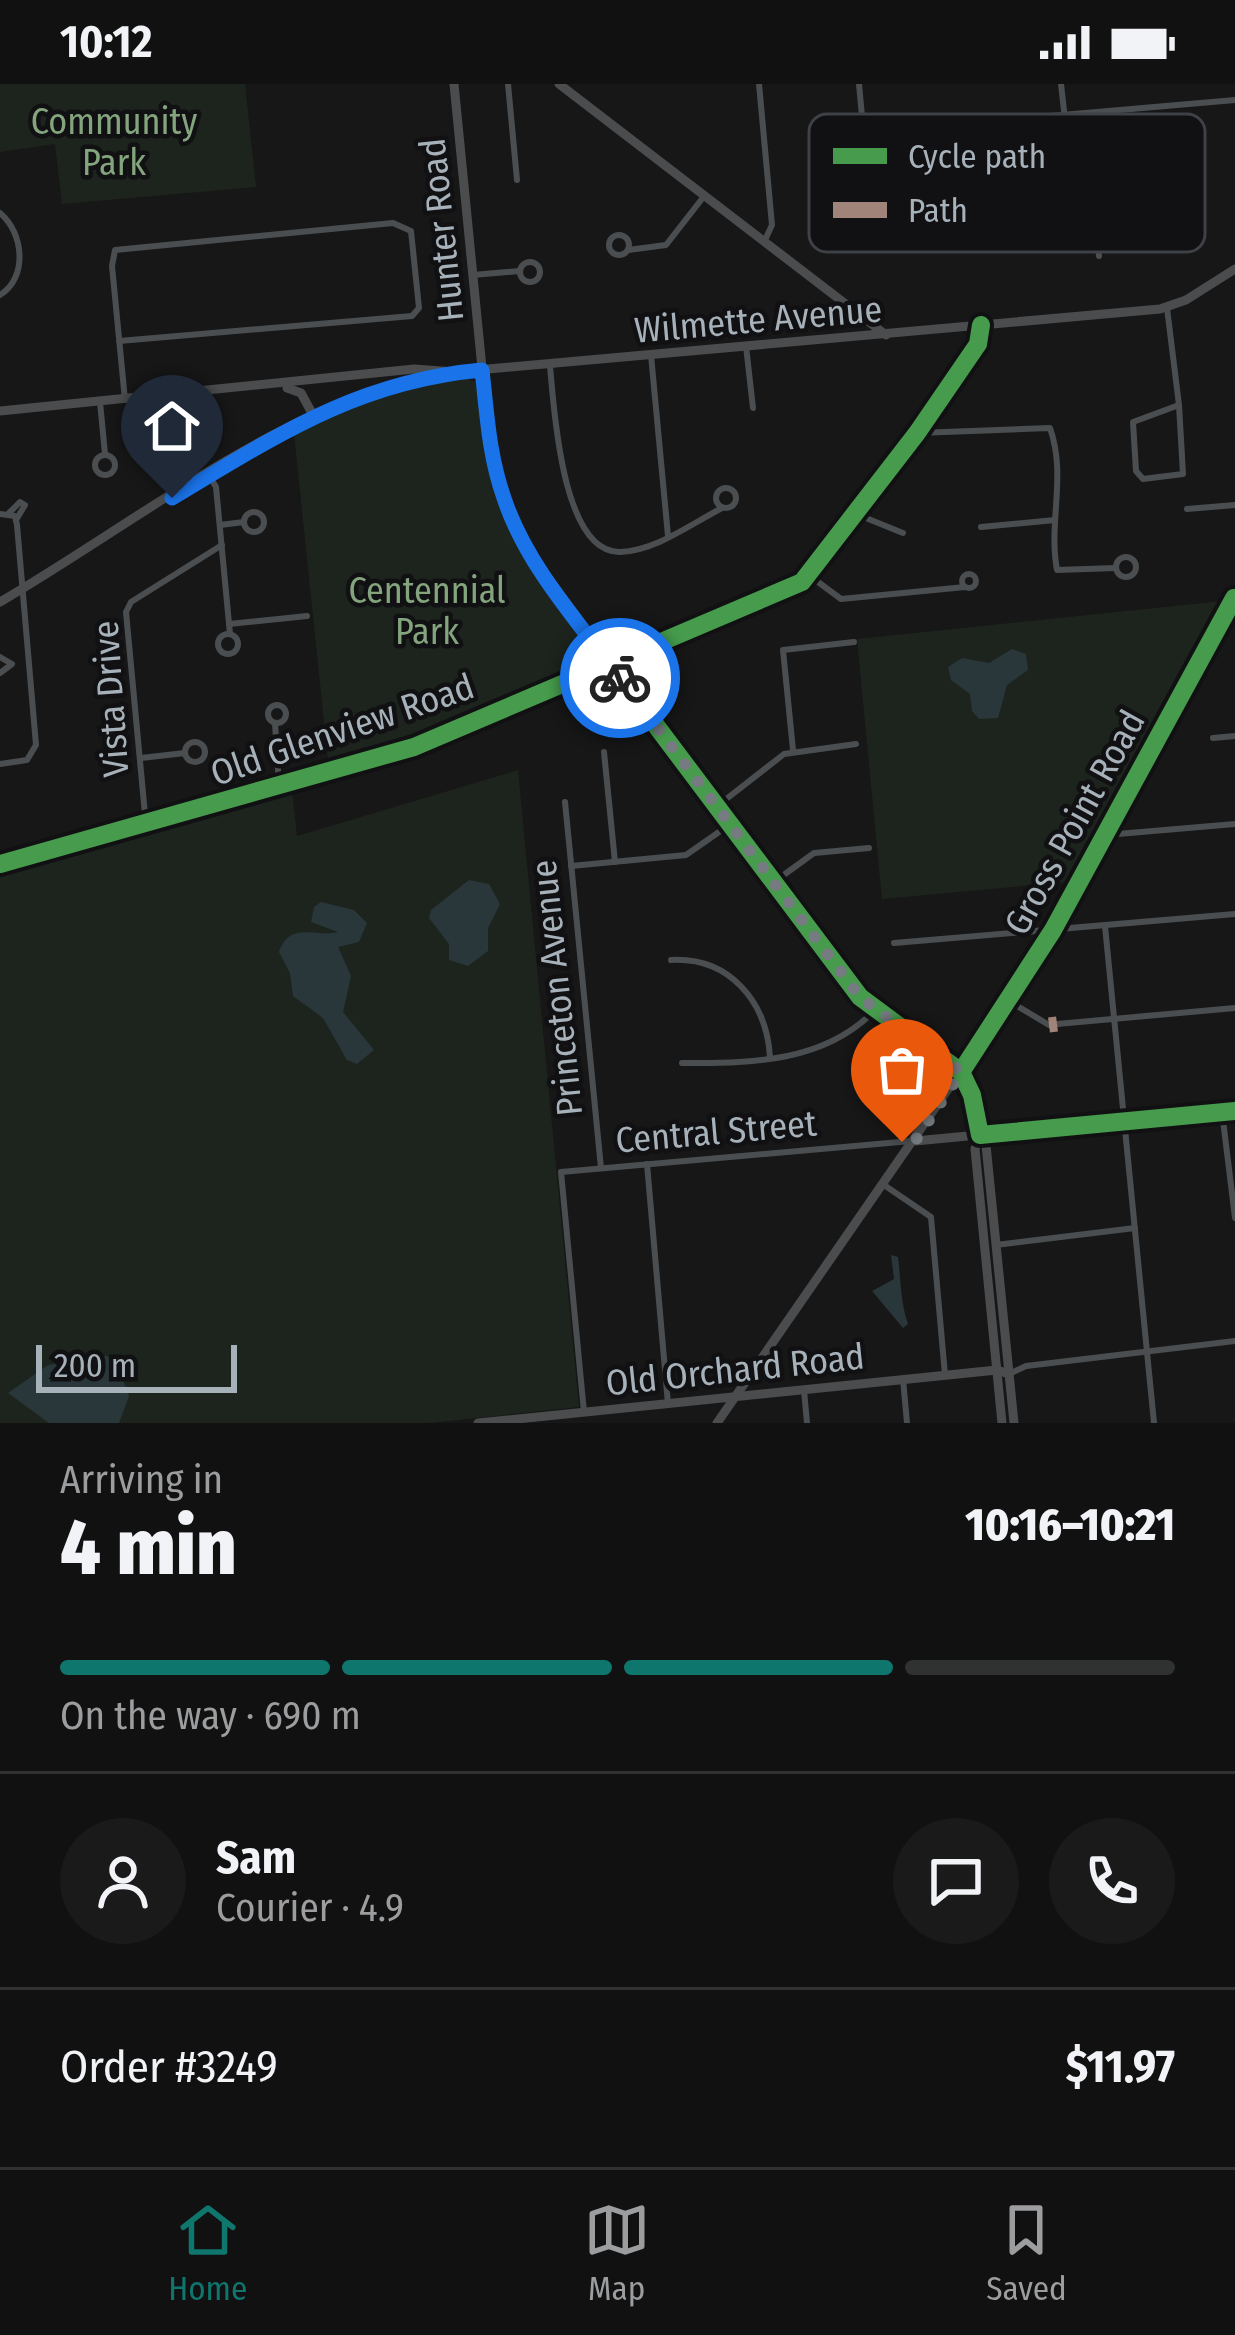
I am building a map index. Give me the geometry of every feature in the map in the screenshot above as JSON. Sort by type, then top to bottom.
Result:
[{"type":"main road","name":"Hunter Road","points":[[454,84],[489,439],[506,504],[535,560],[860,997],[961,1072]]},
{"type":"main road","points":[[559,84],[886,335]]},
{"type":"main road","name":"Wilmette Avenue","points":[[0,410],[414,369],[482,370],[1167,307],[1235,269]]},
{"type":"main road","name":"Old Glenview Road","points":[[0,864],[146,827],[414,748],[810,576],[917,433],[978,344],[982,326]]},
{"type":"main road","points":[[0,602],[313,415],[382,387],[455,372]]},
{"type":"main road","points":[[275,386],[301,393],[313,415]]},
{"type":"main road","name":"Gross Point Road","points":[[717,1423],[1009,1001],[1106,835],[1234,596]]},
{"type":"main road","points":[[961,1072],[986,1145],[1002,1423]]},
{"type":"main road","name":"Central Street","points":[[915,1141],[1235,1111]]},
{"type":"main road","points":[[990,1246],[1013,1423]]},
{"type":"main road","name":"Old Orchard Road","points":[[478,1423],[1008,1368]]},
{"type":"street","points":[[508,84],[517,180]]},
{"type":"street","points":[[759,84],[772,225],[766,240]]},
{"type":"street","points":[[859,84],[862,114]]},
{"type":"street","points":[[1061,84],[1064,114]]},
{"type":"street","points":[[1075,114],[1235,100]]},
{"type":"street","points":[[628,250],[666,244],[705,195]]},
{"type":"street","points":[[0,214],[14,229],[19,253],[15,283],[0,295]]},
{"type":"street","points":[[119,341],[416,314],[417,281],[407,225],[122,247],[112,253],[119,341],[125,400]]},
{"type":"street","points":[[1099,252],[1099,256]]},
{"type":"street","points":[[473,275],[520,271]]},
{"type":"street","points":[[1167,307],[1179,405],[1183,474],[1143,479],[1136,471],[1133,422],[1179,405]]},
{"type":"street","points":[[746,346],[753,408]]},
{"type":"street","points":[[651,355],[668,536]]},
{"type":"street","points":[[549,364],[557,437],[587,536],[617,552],[668,536],[722,508]]},
{"type":"street","points":[[100,402],[105,454]]},
{"type":"street","points":[[917,433],[1050,428],[1060,506],[1054,520],[1060,573],[1116,568]]},
{"type":"street","points":[[209,476],[216,487],[230,634]]},
{"type":"street","points":[[0,764],[22,762],[35,752],[16,520],[25,505],[20,502],[4,514],[16,520]]},
{"type":"street","points":[[1187,509],[1235,505]]},
{"type":"street","points":[[856,514],[903,532]]},
{"type":"street","points":[[981,526],[1054,520]]},
{"type":"street","points":[[220,525],[244,522]]},
{"type":"street","name":"Vista Drive","points":[[146,827],[128,606],[222,545]]},
{"type":"street","points":[[810,576],[841,599],[965,587]]},
{"type":"street","points":[[230,623],[307,616]]},
{"type":"street","points":[[794,750],[783,650],[854,642]]},
{"type":"street","points":[[0,657],[11,664]]},
{"type":"street","points":[[0,673],[11,664],[28,662]]},
{"type":"street","points":[[274,722],[279,788]]},
{"type":"street","points":[[1213,738],[1235,736]]},
{"type":"street","points":[[716,807],[794,750],[856,744]]},
{"type":"street","points":[[604,752],[615,862]]},
{"type":"street","points":[[140,758],[185,753]]},
{"type":"street","name":"Princeton Avenue","points":[[565,802],[601,1168]]},
{"type":"street","points":[[1106,835],[1235,824]]},
{"type":"street","points":[[571,866],[686,855],[729,825]]},
{"type":"street","points":[[773,884],[814,853],[869,848]]},
{"type":"street","points":[[894,943],[1235,914]]},
{"type":"street","points":[[1105,926],[1154,1423]]},
{"type":"street","points":[[671,960],[705,960],[732,976],[763,1020],[770,1058]]},
{"type":"street","points":[[1009,1001],[1053,1024],[1235,1008]]},
{"type":"street","points":[[682,1064],[770,1058],[826,1047],[853,1034],[876,1009]]},
{"type":"street","points":[[1222,1112],[1235,1218]]},
{"type":"street","name":"Central Street","points":[[584,1412],[561,1172],[915,1141]]},
{"type":"street","points":[[646,1165],[668,1404]]},
{"type":"street","points":[[884,1185],[931,1217],[945,1375]]},
{"type":"street","points":[[990,1246],[1135,1228]]},
{"type":"street","points":[[1008,1368],[1235,1341]]},
{"type":"street","points":[[903,1379],[907,1423]]},
{"type":"street","points":[[804,1390],[807,1423]]},
{"type":"green space","name":"Community Park","points":[[0,84],[245,84],[256,187],[62,204],[55,144],[0,152]]},
{"type":"green space","name":"Centennial Park","points":[[461,377],[476,382],[488,462],[518,541],[591,649],[593,661],[434,733],[329,769],[294,434],[365,400]]},
{"type":"green space","points":[[1222,601],[1066,882],[882,899],[857,639]]},
{"type":"green space","points":[[518,770],[579,1407],[430,1423],[0,1423],[0,869],[292,790],[297,836]]},
{"type":"shaded area","points":[[1012,649],[1026,654],[1028,670],[1007,685],[998,718],[979,719],[972,711],[970,694],[951,680],[948,667],[962,658],[989,663]]},
{"type":"shaded area","points":[[469,880],[489,884],[500,904],[488,928],[488,951],[468,966],[449,960],[449,944],[429,918],[431,910]]},
{"type":"shaded area","points":[[321,902],[354,910],[367,923],[359,942],[338,947],[351,976],[343,1012],[374,1050],[357,1064],[347,1060],[323,1018],[293,996],[290,973],[279,952],[297,933],[338,932],[311,922],[314,907]]},
{"type":"shaded area","points":[[891,1255],[898,1257],[908,1324],[903,1328],[872,1291],[894,1279]]},
{"type":"shaded area","points":[[106,1356],[135,1361],[121,1375],[129,1396],[119,1423],[49,1423],[8,1393],[48,1365]]},
{"type":"marked path","points":[[1049,1025],[1057,1024]]},
{"type":"cycle path","points":[[0,864],[414,747],[802,582],[917,433],[978,344],[981,325]]},
{"type":"cycle path","points":[[961,1072],[1053,930],[1234,598]]},
{"type":"cycle path","points":[[609,663],[860,997],[961,1072],[972,1095],[980,1135],[1235,1111]]},
{"type":"way so far","points":[[620,678],[860,997],[961,1072],[915,1141],[902,1142]]},
{"type":"route","points":[[172,498],[313,415],[357,395],[409,380],[482,370],[493,462],[506,504],[535,560],[620,678]]}]
